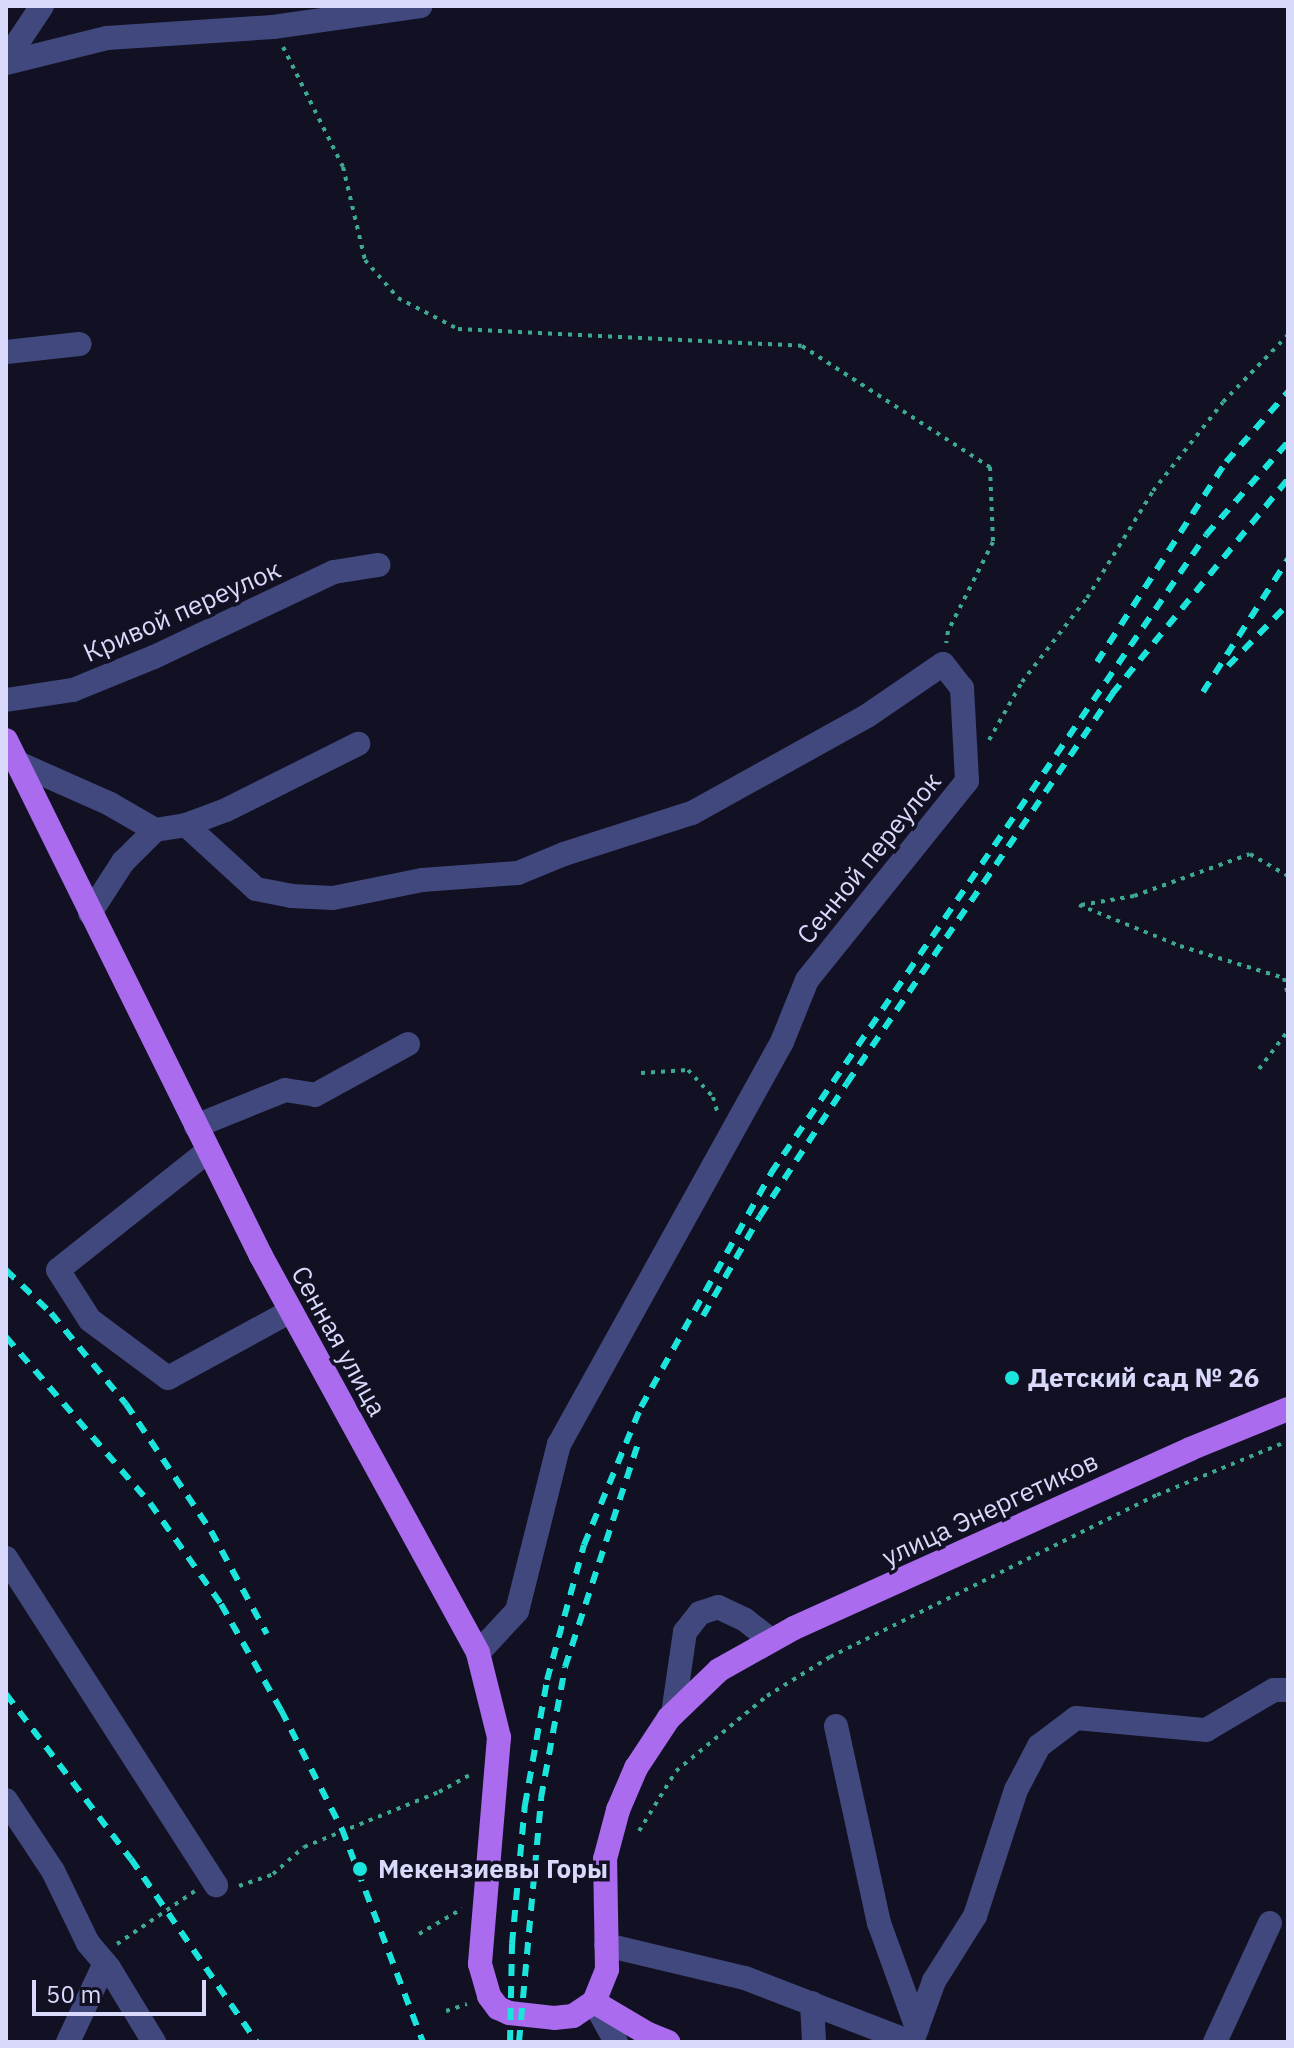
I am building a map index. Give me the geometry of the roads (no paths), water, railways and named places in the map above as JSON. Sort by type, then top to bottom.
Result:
[{"type":"main road","name":"Сенная улица","points":[[6,740],[208,1151],[291,1311],[478,1653],[499,1737],[480,1964],[489,1996],[498,2008],[509,2013],[554,2018],[573,2016],[594,2002]]},
{"type":"main road","name":"улица Энергетиков","points":[[594,2002],[607,1969],[605,1859],[611,1832],[636,1768],[673,1714],[719,1670],[771,1640],[1190,1449],[1288,1409]]},
{"type":"main road","points":[[594,2002],[648,2034],[668,2042]]},
{"type":"street","points":[[6,61],[42,6]]},
{"type":"street","points":[[6,61],[107,38],[273,27],[421,6]]},
{"type":"street","points":[[6,352],[80,344]]},
{"type":"street","name":"Кривой переулок","points":[[6,700],[73,690],[334,572],[378,565]]},
{"type":"street","name":"Сенной переулок","points":[[186,825],[256,889],[291,896],[333,898],[422,880],[518,873],[564,854],[692,813],[867,716],[943,664],[962,688],[967,781],[807,980],[782,1042],[559,1444],[517,1611],[478,1653]]},
{"type":"street","points":[[90,913],[123,862],[155,830],[186,825],[287,782],[358,744]]},
{"type":"street","points":[[18,763],[110,804],[155,830]]},
{"type":"street","points":[[196,1126],[285,1090],[315,1095],[408,1044]]},
{"type":"street","points":[[208,1151],[58,1270],[90,1320],[168,1378],[291,1311]]},
{"type":"street","points":[[6,1558],[216,1885]]},
{"type":"street","points":[[673,1714],[685,1632],[700,1613],[718,1607],[744,1619],[771,1640]]},
{"type":"street","points":[[913,2037],[934,1981],[975,1916],[1016,1790],[1039,1746],[1076,1718],[1206,1730],[1274,1690],[1288,1690]]},
{"type":"street","points":[[836,1726],[879,1923],[913,2037]]},
{"type":"street","points":[[6,1800],[53,1871],[88,1943],[105,1963],[154,2042]]},
{"type":"street","points":[[1215,2042],[1270,1923]]},
{"type":"street","points":[[606,1945],[706,1966],[913,2037]]},
{"type":"street","points":[[68,2042],[105,1963]]},
{"type":"street","points":[[594,2002],[616,2042]]},
{"type":"street","points":[[812,2003],[814,2042]]},
{"type":"railway","points":[[1097,662],[1226,462],[1288,392]]},
{"type":"railway","points":[[510,2042],[512,1944],[525,1805],[547,1680],[584,1545],[641,1407],[771,1173],[1206,535],[1288,442]]},
{"type":"railway","points":[[703,1316],[760,1216],[847,1083],[1112,694],[1288,479]]},
{"type":"railway","points":[[1203,692],[1288,559]]},
{"type":"railway","points":[[1228,666],[1288,604]]},
{"type":"railway","points":[[6,1270],[51,1313],[126,1404],[211,1531],[267,1634]]},
{"type":"railway","points":[[6,1337],[150,1503],[221,1604],[281,1710],[342,1829],[423,2042]]},
{"type":"railway","points":[[519,2042],[541,1798],[565,1667],[639,1441]]},
{"type":"railway","points":[[6,1694],[131,1859],[257,2042]]},
{"type":"place","name":"Детский сад № 26","points":[[1012,1378]]},
{"type":"place","name":"Мекензиевы Горы","points":[[360,1869]]}]
